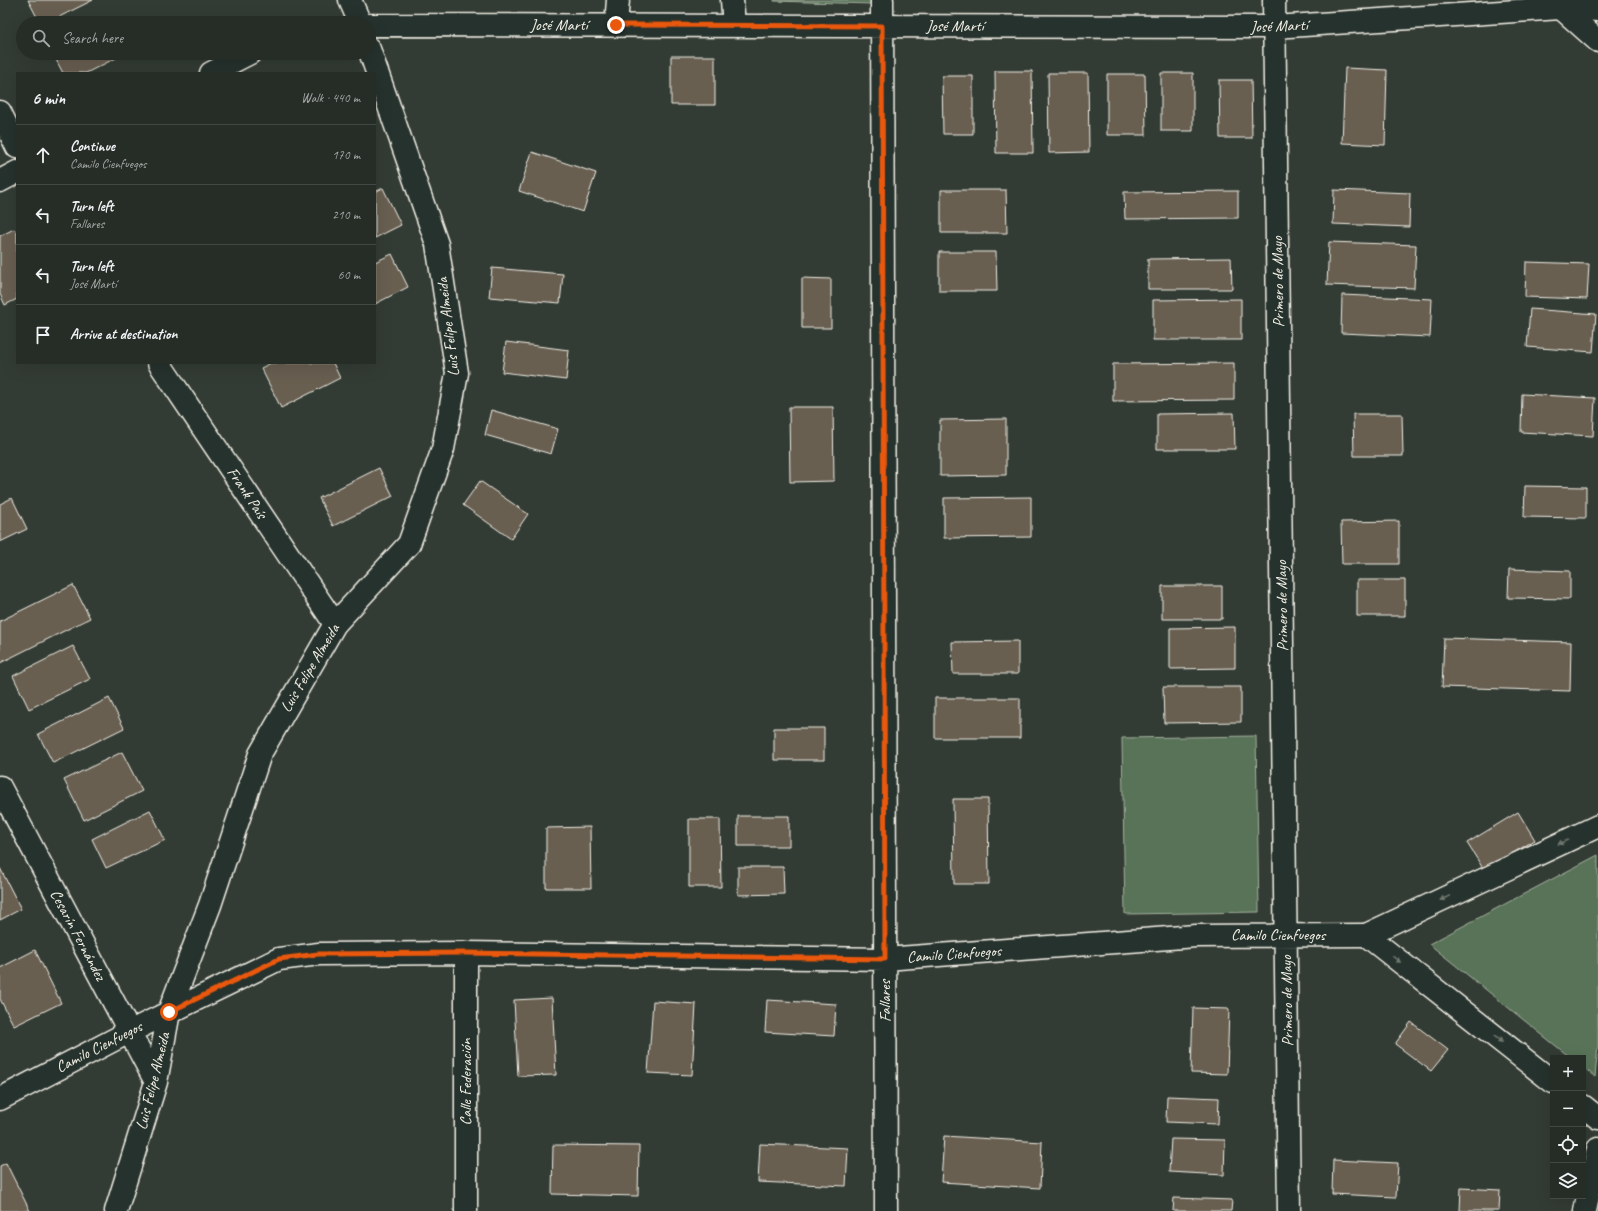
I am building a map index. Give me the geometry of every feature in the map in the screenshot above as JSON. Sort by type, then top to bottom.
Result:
[{"type":"street","points":[[350,0],[357,16]]},
{"type":"street","points":[[616,25],[618,0]]},
{"type":"street","points":[[732,0],[734,26]]},
{"type":"street","name":"Fallares","points":[[882,0],[886,1211]]},
{"type":"street","name":"Primero de Mayo","points":[[1274,0],[1289,1211]]},
{"type":"street","points":[[1555,5],[1598,41]]},
{"type":"street","name":"José Martí","points":[[376,24],[1274,27],[1555,5],[1598,10]]},
{"type":"street","points":[[212,72],[236,60]]},
{"type":"street","name":"Luis Felipe Almeida","points":[[116,1211],[156,1082],[169,1012],[210,905],[260,754],[335,624],[409,544],[443,449],[457,373],[437,244],[373,60]]},
{"type":"street","points":[[0,112],[16,145]]},
{"type":"street","points":[[0,181],[16,173]]},
{"type":"street","name":"Frank País","points":[[160,364],[335,624]]},
{"type":"street","name":"Cesarín Fernández","points":[[0,787],[156,1082]]},
{"type":"street","points":[[1550,1080],[1366,935],[1598,826]]},
{"type":"street","name":"Camilo Cienfuegos","points":[[0,1099],[129,1032],[279,959],[318,954],[466,953],[885,959],[1196,936],[1366,935]]},
{"type":"street","name":"Calle Federación","points":[[466,953],[466,1211]]},
{"type":"street","points":[[1586,1108],[1598,1118]]},
{"type":"street","points":[[1586,1211],[1598,1149]]},
{"type":"green space","points":[[872,0],[872,4],[774,1]]},
{"type":"green space","points":[[1256,736],[1259,912],[1125,914],[1122,738]]},
{"type":"green space","points":[[1598,855],[1598,1045],[1595,1077],[1586,1070],[1586,1055],[1567,1055],[1429,944]]},
{"type":"building","points":[[28,0],[93,0],[61,16],[36,16]]},
{"type":"building","points":[[671,56],[715,56],[715,105],[671,105]]},
{"type":"building","points":[[56,60],[112,60],[88,72],[62,72]]},
{"type":"building","points":[[1345,68],[1387,70],[1385,145],[1342,143]]},
{"type":"building","points":[[995,71],[1032,71],[1033,153],[996,153]]},
{"type":"building","points":[[1048,73],[1088,73],[1089,152],[1049,153]]},
{"type":"building","points":[[1161,73],[1193,73],[1193,131],[1161,131]]},
{"type":"building","points":[[1107,74],[1145,74],[1146,135],[1107,135]]},
{"type":"building","points":[[942,76],[973,76],[973,134],[943,134]]},
{"type":"building","points":[[1219,80],[1251,80],[1252,138],[1220,138]]},
{"type":"building","points":[[532,152],[596,173],[583,212],[519,191]]},
{"type":"building","points":[[383,188],[401,225],[376,238],[376,192]]},
{"type":"building","points":[[941,190],[1006,190],[1007,233],[941,233]]},
{"type":"building","points":[[1334,190],[1410,193],[1409,227],[1333,224]]},
{"type":"building","points":[[1238,191],[1238,218],[1125,219],[1124,192]]},
{"type":"building","points":[[14,229],[16,232],[16,300],[5,305],[0,294],[0,236]]},
{"type":"building","points":[[1329,242],[1416,245],[1414,288],[1327,285]]},
{"type":"building","points":[[939,252],[996,252],[997,291],[939,291]]},
{"type":"building","points":[[392,254],[408,287],[376,303],[376,262]]},
{"type":"building","points":[[1231,258],[1232,289],[1148,289],[1148,259]]},
{"type":"building","points":[[1526,262],[1589,264],[1587,299],[1525,297]]},
{"type":"building","points":[[492,268],[563,274],[560,303],[489,297]]},
{"type":"building","points":[[802,278],[831,279],[831,328],[802,328]]},
{"type":"building","points":[[1342,295],[1432,299],[1430,337],[1341,333]]},
{"type":"building","points":[[1241,299],[1241,340],[1153,340],[1153,300]]},
{"type":"building","points":[[1530,309],[1596,314],[1593,352],[1527,347]]},
{"type":"building","points":[[506,342],[569,350],[566,380],[502,372]]},
{"type":"building","points":[[1234,363],[1234,400],[1113,401],[1113,364]]},
{"type":"building","points":[[269,364],[333,364],[340,378],[281,408],[261,368]]},
{"type":"building","points":[[1522,394],[1595,398],[1593,436],[1521,432]]},
{"type":"building","points":[[789,407],[833,407],[834,481],[790,482]]},
{"type":"building","points":[[491,410],[558,429],[551,454],[485,435]]},
{"type":"building","points":[[1234,413],[1235,449],[1157,449],[1157,414]]},
{"type":"building","points":[[1353,414],[1402,414],[1403,456],[1354,456]]},
{"type":"building","points":[[1006,419],[1006,475],[940,476],[940,420]]},
{"type":"building","points":[[379,468],[393,496],[333,526],[319,498]]},
{"type":"building","points":[[480,481],[528,514],[511,539],[463,505]]},
{"type":"building","points":[[1525,486],[1586,487],[1586,518],[1524,517]]},
{"type":"building","points":[[1031,497],[1031,537],[944,538],[944,498]]},
{"type":"building","points":[[12,498],[27,529],[0,542],[0,504]]},
{"type":"building","points":[[1399,521],[1399,564],[1342,564],[1341,522]]},
{"type":"building","points":[[1509,569],[1570,571],[1570,599],[1508,598]]},
{"type":"building","points":[[1357,580],[1405,580],[1405,616],[1357,616]]},
{"type":"building","points":[[73,585],[90,618],[0,663],[0,621]]},
{"type":"building","points":[[1162,586],[1222,586],[1222,619],[1162,619]]},
{"type":"building","points":[[1235,627],[1235,668],[1170,669],[1170,628]]},
{"type":"building","points":[[1444,638],[1571,642],[1570,691],[1442,687]]},
{"type":"building","points":[[1018,641],[1018,674],[953,674],[952,642]]},
{"type":"building","points":[[73,646],[90,679],[29,709],[13,676]]},
{"type":"building","points":[[1163,687],[1241,687],[1241,722],[1164,723]]},
{"type":"building","points":[[109,698],[124,728],[53,763],[38,734]]},
{"type":"building","points":[[935,698],[1020,698],[1020,738],[935,738]]},
{"type":"building","points":[[774,728],[824,728],[824,760],[774,760]]},
{"type":"building","points":[[122,752],[142,791],[84,820],[64,780]]},
{"type":"building","points":[[953,799],[988,799],[989,884],[954,884]]},
{"type":"building","points":[[150,810],[165,840],[106,868],[92,839]]},
{"type":"building","points":[[1518,812],[1535,840],[1484,870],[1467,843]]},
{"type":"building","points":[[738,816],[789,816],[789,846],[738,846]]},
{"type":"building","points":[[689,819],[720,819],[721,887],[689,887]]},
{"type":"building","points":[[590,827],[591,888],[546,888],[546,828]]},
{"type":"building","points":[[738,867],[783,867],[784,894],[738,895]]},
{"type":"building","points":[[0,868],[21,909],[0,920]]},
{"type":"building","points":[[35,950],[61,1003],[14,1026],[0,999],[0,968]]},
{"type":"building","points":[[552,998],[556,1075],[518,1076],[514,1000]]},
{"type":"building","points":[[767,1000],[836,1004],[834,1036],[765,1032]]},
{"type":"building","points":[[653,1001],[696,1004],[692,1075],[648,1073]]},
{"type":"building","points":[[1193,1008],[1229,1009],[1227,1074],[1191,1073]]},
{"type":"building","points":[[1411,1022],[1448,1050],[1431,1071],[1395,1044]]},
{"type":"building","points":[[1167,1096],[1219,1098],[1218,1124],[1166,1122]]},
{"type":"building","points":[[944,1136],[1042,1142],[1040,1188],[941,1182]]},
{"type":"building","points":[[1171,1139],[1225,1140],[1224,1175],[1169,1172]]},
{"type":"building","points":[[760,1144],[848,1148],[846,1186],[758,1182]]},
{"type":"building","points":[[553,1145],[639,1146],[638,1196],[552,1194]]},
{"type":"building","points":[[1333,1160],[1398,1163],[1396,1197],[1332,1194]]},
{"type":"building","points":[[6,1163],[30,1211],[0,1211],[0,1166]]},
{"type":"building","points":[[1461,1188],[1500,1190],[1499,1211],[1460,1211]]},
{"type":"building","points":[[1174,1198],[1232,1200],[1231,1211],[1173,1211]]},
{"type":"route","points":[[169,1012],[279,959],[318,954],[466,953],[885,959],[882,26],[616,25]]}]
